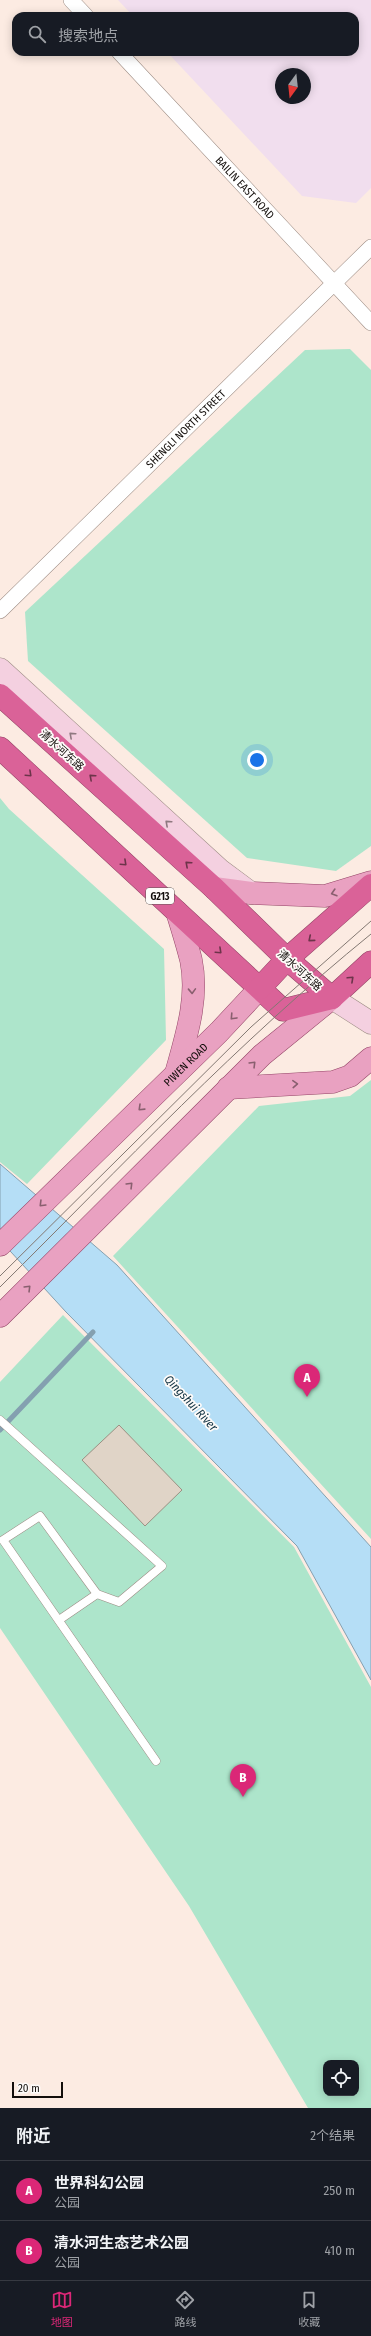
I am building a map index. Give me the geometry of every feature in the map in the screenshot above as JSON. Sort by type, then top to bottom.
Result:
[{"type":"highway","name":"清水河东路","points":[[0,695],[214,888],[287,959],[332,998]]},
{"type":"highway","name":"清水河东路","points":[[0,748],[283,1010],[332,998]]},
{"type":"highway","name":"PIWEN ROAD","points":[[260,988],[287,959],[371,885]]},
{"type":"highway","name":"G213","points":[[332,998],[371,962]]},
{"type":"main road","points":[[214,888],[251,894],[325,896],[371,882]]},
{"type":"main road","points":[[175,1074],[188,1030],[193,1002],[191,961],[178,912]]},
{"type":"main road","name":"PIWEN ROAD","points":[[0,1245],[175,1074],[260,988]]},
{"type":"main road","points":[[0,1316],[262,1055],[332,998]]},
{"type":"main road","points":[[228,1088],[333,1082],[350,1076],[371,1058]]},
{"type":"street","points":[[71,0],[82,12]]},
{"type":"street","name":"BAILIN EAST ROAD","points":[[123,56],[371,323]]},
{"type":"street","name":"SHENGLI NORTH STREET","points":[[0,611],[371,247]]},
{"type":"street","points":[[0,669],[220,870],[251,894]]},
{"type":"street","points":[[332,998],[371,1023]]},
{"type":"lane","points":[[0,1420],[162,1566],[119,1602],[97,1594],[40,1516],[3,1540],[156,1762]]},
{"type":"lane","points":[[59,1620],[97,1594]]},
{"type":"shaded area","points":[[118,0],[371,0],[371,188],[356,203],[302,196],[171,56],[359,56],[359,12],[129,12]]},
{"type":"green space","points":[[350,349],[371,370],[371,846],[336,871],[247,858],[28,661],[25,612],[305,350]]},
{"type":"green space","points":[[0,798],[9,809],[164,949],[166,1040],[27,1184],[0,1162]]},
{"type":"green space","points":[[371,1080],[371,1539],[113,1256],[259,1106],[350,1096]]},
{"type":"green space","points":[[63,1315],[294,1547],[371,1687],[371,2108],[308,2108],[189,1906],[0,1628],[0,1382]]},
{"type":"water","name":"Qingshui River","points":[[0,1164],[117,1265],[371,1547],[371,1680],[297,1546],[66,1312],[0,1240]]},
{"type":"building","points":[[119,1425],[182,1490],[145,1526],[82,1460]]},
{"type":"waterway","points":[[0,1430],[93,1332]]},
{"type":"tram line","points":[[0,1276],[251,1027],[371,921]]},
{"type":"tram line","points":[[0,1287],[181,1106],[274,1017],[371,934]]},
{"type":"place","name":"世界科幻公园","points":[[307,1397]]},
{"type":"place","name":"清水河生态艺术公园","points":[[243,1797]]}]
